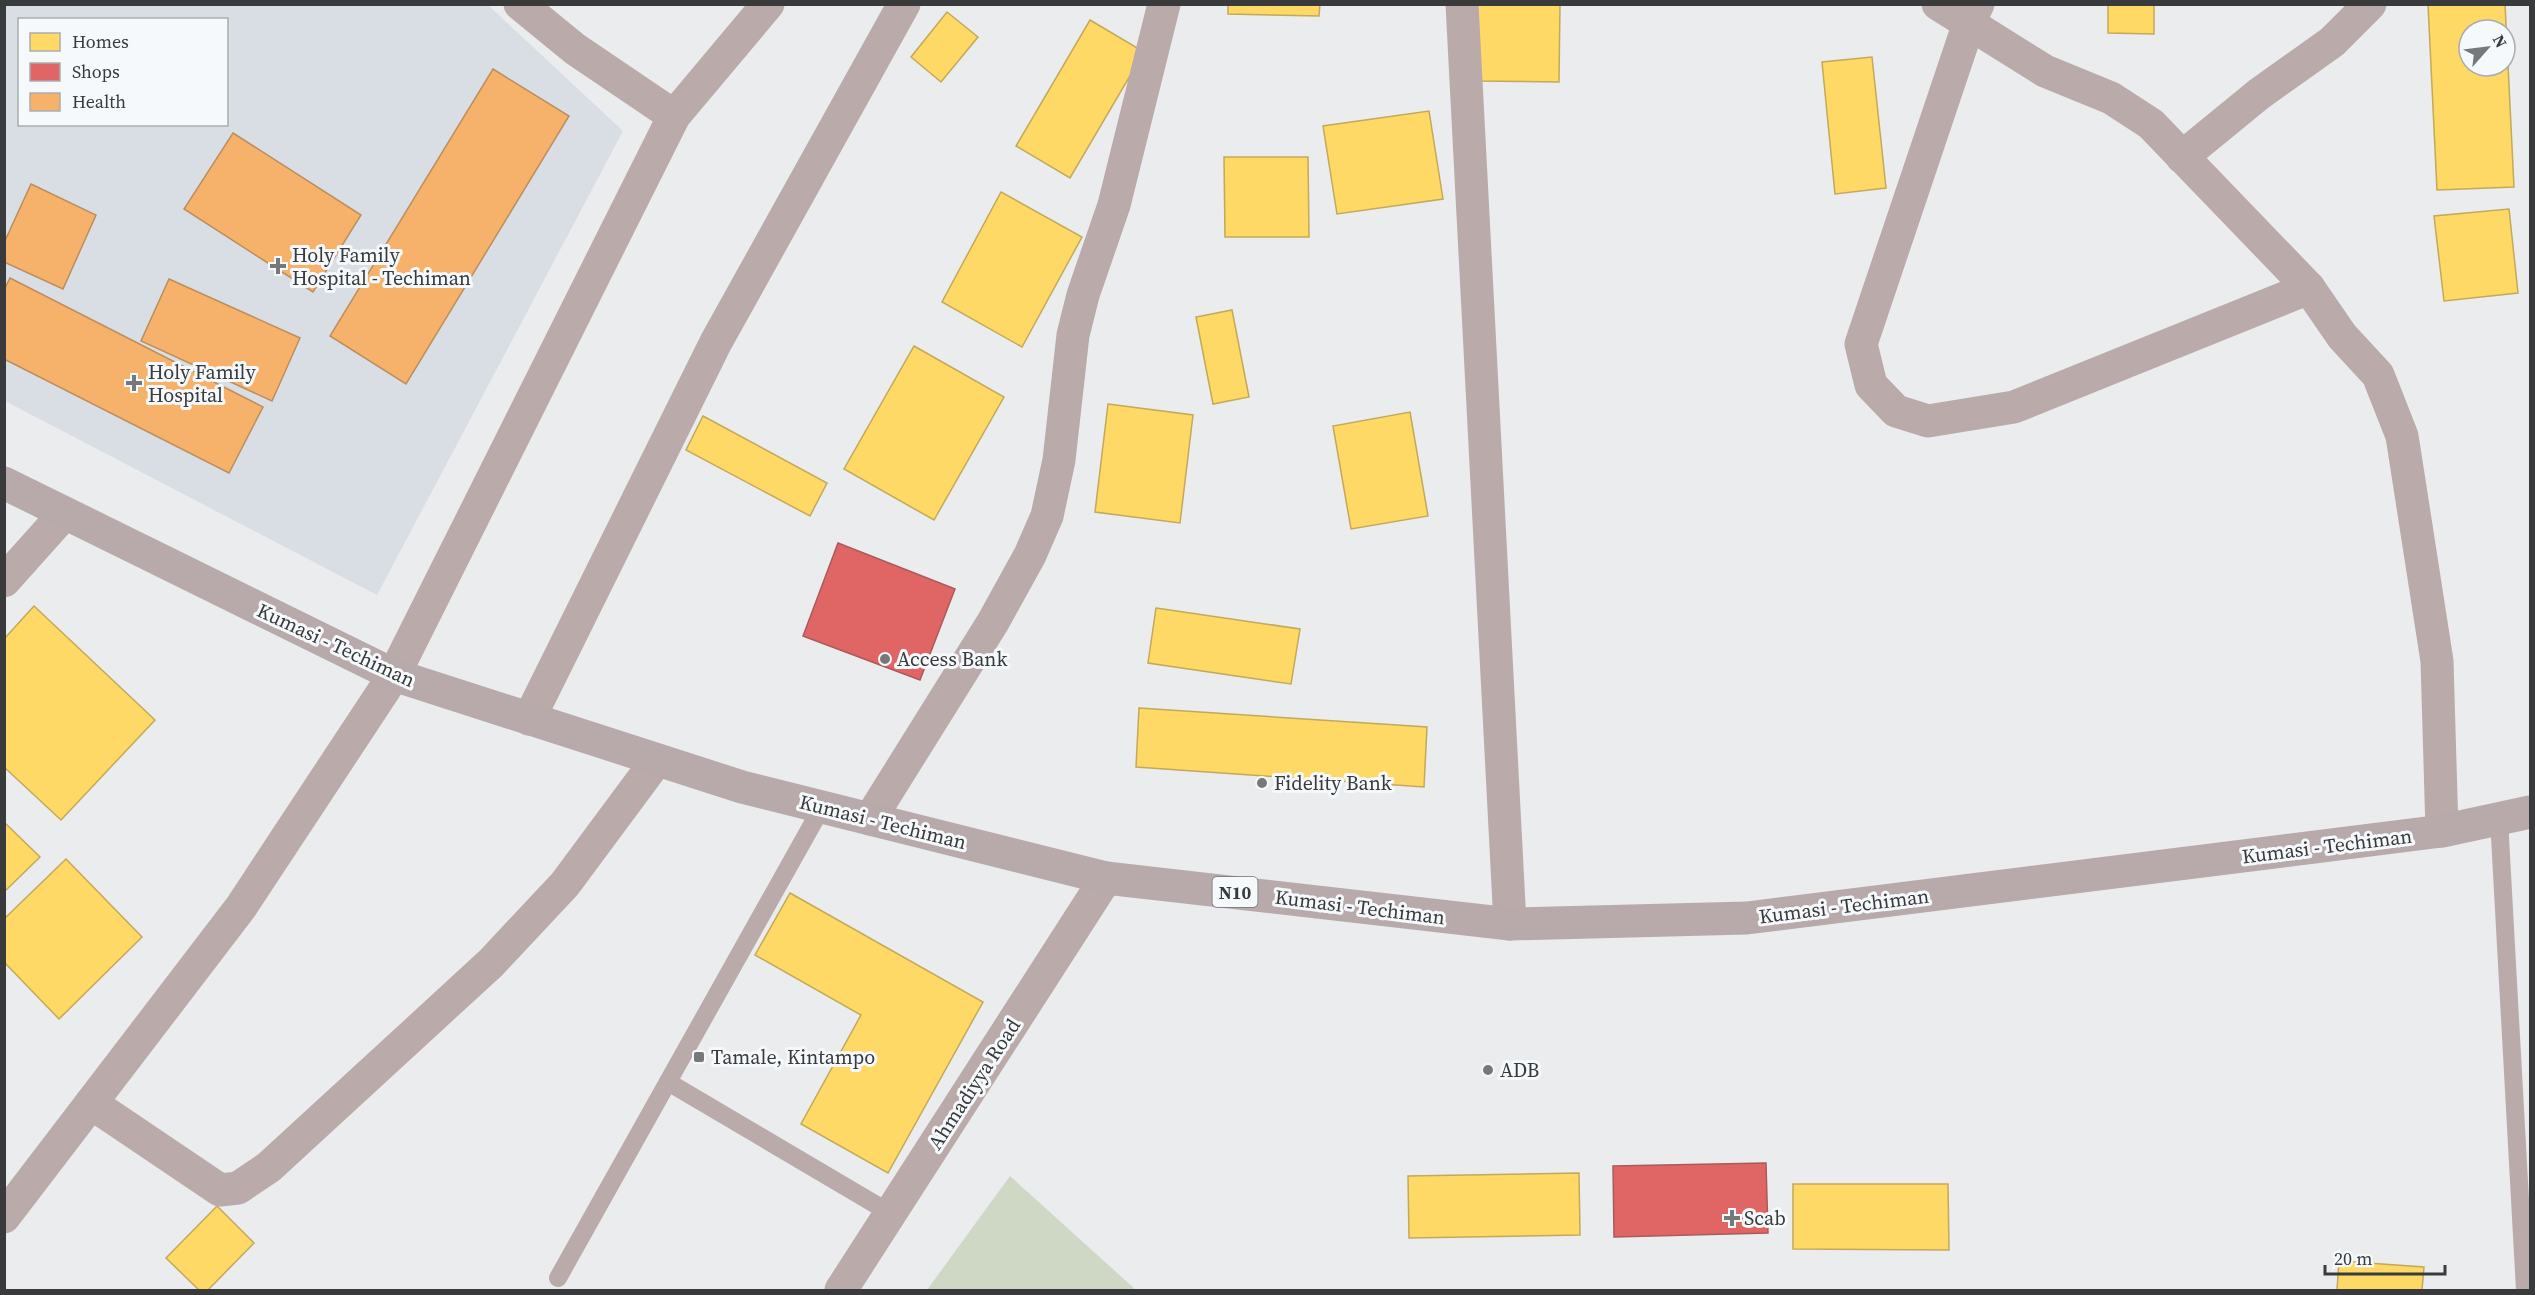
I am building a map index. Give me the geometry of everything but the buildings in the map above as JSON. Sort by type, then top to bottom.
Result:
[{"type":"highway","name":"Kumasi - Techiman","points":[[4,483],[394,675],[742,787],[1106,878],[1510,924],[1747,918],[2442,831],[2530,812]]},
{"type":"street","points":[[520,4],[575,49],[674,116]]},
{"type":"street","points":[[4,1217],[241,907],[394,675],[674,116],[768,4]]},
{"type":"street","points":[[530,718],[716,342],[904,4]]},
{"type":"street","points":[[870,819],[993,622],[1030,555],[1047,516],[1059,460],[1073,335],[1083,295],[1114,205],[1164,4]]},
{"type":"street","points":[[1462,4],[1510,924]]},
{"type":"street","points":[[1938,4],[1973,14],[2045,71],[2111,98],[2151,124],[2309,288],[2342,336],[2378,375],[2402,436],[2437,661],[2442,831]]},
{"type":"street","points":[[2182,157],[2259,94],[2332,42],[2370,4]]},
{"type":"street","points":[[1973,14],[1861,344],[1871,385],[1896,411],[1928,421],[2014,407],[2309,288]]},
{"type":"street","points":[[4,580],[64,514]]},
{"type":"street","points":[[91,1103],[220,1190],[237,1188],[269,1167],[491,963],[565,884],[657,760]]},
{"type":"street","name":"Ahmadiyya Road","points":[[841,1290],[1106,878]]},
{"type":"lane","points":[[558,1278],[822,807]]},
{"type":"lane","points":[[2499,819],[2525,1290]]},
{"type":"lane","points":[[668,1082],[890,1213]]},
{"type":"shaded area","name":"Holy Family Hospital - Techiman","points":[[4,5],[488,5],[623,131],[377,595],[5,401]]},
{"type":"green space","points":[[1010,1176],[1136,1290],[927,1290]]},
{"type":"place","name":"Holy Family Hospital - Techiman","points":[[278,266]]},
{"type":"place","name":"Holy Family Hospital","points":[[134,383]]},
{"type":"place","name":"Access Bank","points":[[885,659]]},
{"type":"place","name":"Fidelity Bank","points":[[1262,783]]},
{"type":"place","name":"Tamale, Kintampo","points":[[699,1057]]},
{"type":"place","name":"ADB","points":[[1488,1070]]},
{"type":"place","name":"Scab","points":[[1732,1218]]}]
